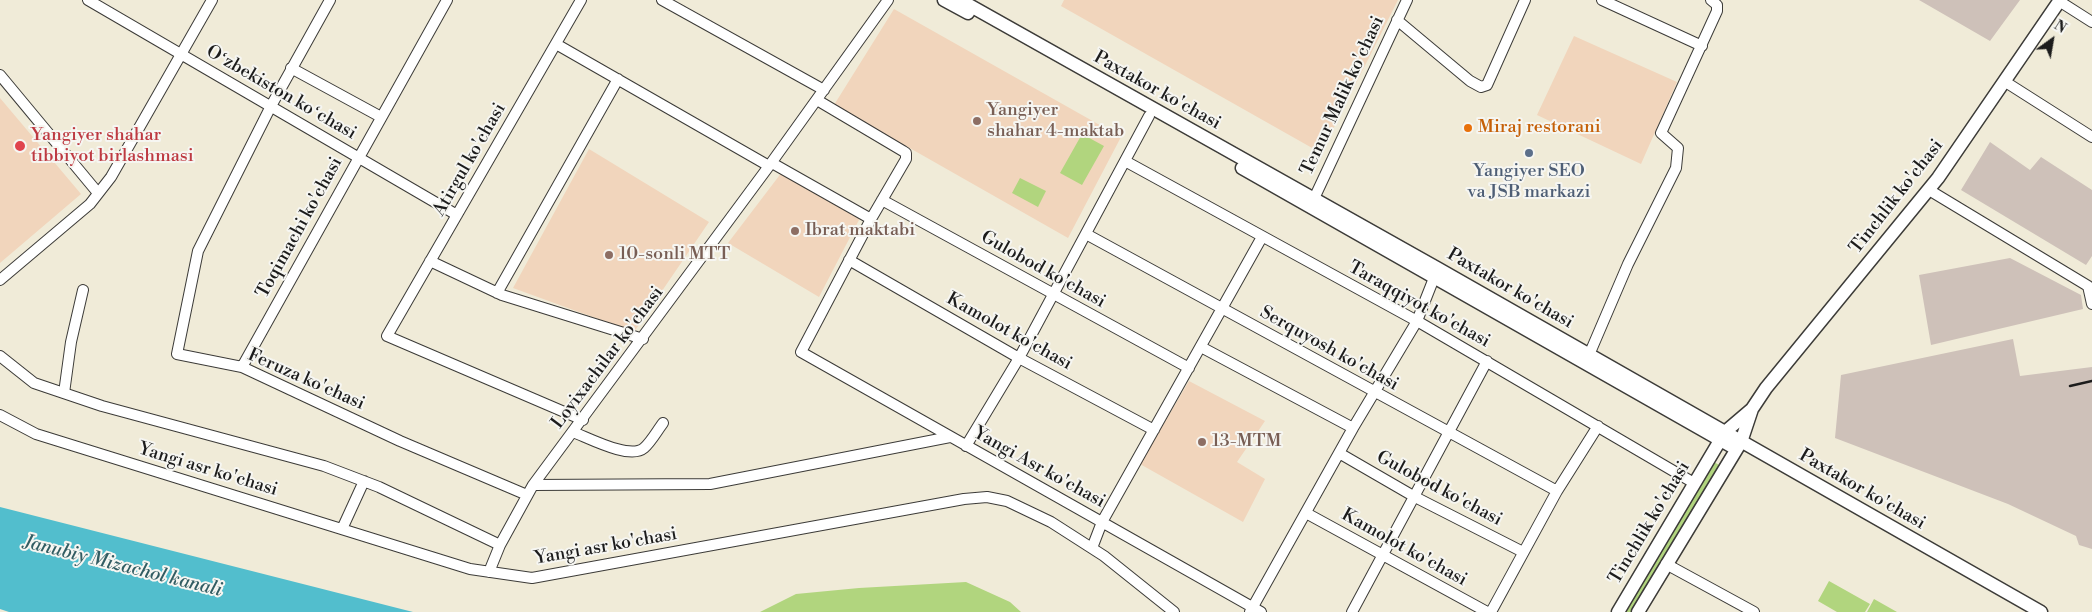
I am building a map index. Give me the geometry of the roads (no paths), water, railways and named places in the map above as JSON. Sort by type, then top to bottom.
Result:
[{"type":"main road","name":"Paxtakor ko'chasi","points":[[944,0],[1150,116],[1312,202],[1434,278],[2041,612]]},
{"type":"main road","name":"Paxtakor ko'chasi","points":[[960,0],[1312,202],[1589,355],[1722,436]]},
{"type":"main road","name":"Tinchlik ko'chasi","points":[[1638,612],[1739,445],[1752,409],[1766,388],[1928,190],[2060,0]]},
{"type":"main road","name":"Tinchlik ko'chasi","points":[[1618,612],[1722,436],[1752,409]]},
{"type":"main road","name":"Paxtakor ko'chasi","points":[[1739,445],[2024,612]]},
{"type":"street","name":"Oʻzbekiston koʻchasi","points":[[88,0],[457,215]]},
{"type":"street","points":[[0,280],[90,204],[111,177],[212,0]]},
{"type":"street","name":"Feruza ko'chasi","points":[[330,0],[271,106],[198,251],[178,354],[242,368],[400,441],[527,495]]},
{"type":"street","name":"Toqimachi ko'chasi","points":[[242,368],[358,156],[447,0]]},
{"type":"street","name":"Atirgul ko'chasi","points":[[581,0],[387,336],[583,420]]},
{"type":"street","points":[[662,0],[824,90]]},
{"type":"street","name":"Loyixachilar ko'chasi","points":[[489,572],[500,545],[533,485],[771,165],[888,0]]},
{"type":"street","name":"Temur Malik ko'chasi","points":[[1312,202],[1407,0]]},
{"type":"street","points":[[1397,20],[1470,81],[1481,87],[1487,85],[1525,0]]},
{"type":"street","points":[[1602,0],[1702,46]]},
{"type":"street","points":[[1589,355],[1628,264],[1676,168],[1678,148],[1661,133],[1717,11],[1717,5],[1711,0]]},
{"type":"street","points":[[2060,0],[2092,22]]},
{"type":"street","points":[[556,44],[871,219]]},
{"type":"street","points":[[291,68],[381,117]]},
{"type":"street","points":[[0,75],[98,193]]},
{"type":"street","points":[[497,293],[618,79]]},
{"type":"street","points":[[2004,81],[2092,137]]},
{"type":"street","points":[[817,100],[906,153],[906,159],[849,260]]},
{"type":"street","points":[[966,446],[1019,358],[1150,116]]},
{"type":"street","name":"Taraqqiyot ko'chasi","points":[[1125,161],[1417,321],[1694,483]]},
{"type":"street","points":[[1928,190],[2088,286],[2092,304]]},
{"type":"street","name":"Gulobod ko'chasi","points":[[882,200],[1189,368]]},
{"type":"street","name":"Serquyosh ko'chasi","points":[[1086,234],[1557,491]]},
{"type":"street","points":[[1092,548],[1102,522],[1262,237]]},
{"type":"street","name":"Yangi Asr ko'chasi","points":[[849,260],[801,352],[1255,610]]},
{"type":"street","name":"Kamolot ko'chasi","points":[[849,260],[1019,358],[1154,430]]},
{"type":"street","points":[[430,261],[497,293],[643,339]]},
{"type":"street","points":[[1255,610],[1339,452],[1417,321],[1434,278]]},
{"type":"street","points":[[64,393],[71,342],[83,290]]},
{"type":"street","points":[[1201,346],[1353,428]]},
{"type":"street","points":[[0,356],[34,383],[102,406],[324,466],[364,481],[500,545]]},
{"type":"street","points":[[1352,612],[1487,361]]},
{"type":"street","name":"Yangi asr ko'chasi","points":[[0,415],[36,434],[470,569],[532,578],[964,499],[988,497],[1007,501],[1050,522],[1092,548],[1174,612]]},
{"type":"street","points":[[573,432],[622,452],[638,452],[644,448],[663,423]]},
{"type":"street","points":[[1489,612],[1557,491],[1598,426]]},
{"type":"street","points":[[533,485],[710,484],[950,437]]},
{"type":"street","name":"Gulobod ko'chasi","points":[[1339,452],[1415,497],[1523,552]]},
{"type":"street","points":[[342,529],[364,481]]},
{"type":"street","name":"Kamolot ko'chasi","points":[[1306,513],[1489,612]]},
{"type":"street","points":[[1666,564],[1754,612]]},
{"type":"water","name":"Janubiy Mizachol kanali","points":[[0,507],[413,612],[9,612],[0,609]]},
{"type":"railway","points":[[2070,386],[2092,381]]},
{"type":"place","name":"Yangiyer shahar 4-maktab","points":[[977,121]]},
{"type":"place","name":"Miraj restorani","points":[[1468,128]]},
{"type":"place","name":"Yangiyer shahar tibbiyot birlashmasi","points":[[20,146]]},
{"type":"place","name":"Yangiyer SEO va JSB markazi","points":[[1529,153]]},
{"type":"place","name":"Ibrat maktabi","points":[[795,231]]},
{"type":"place","name":"10-sonli MTT","points":[[609,255]]},
{"type":"place","name":"13-MTM","points":[[1202,442]]}]
